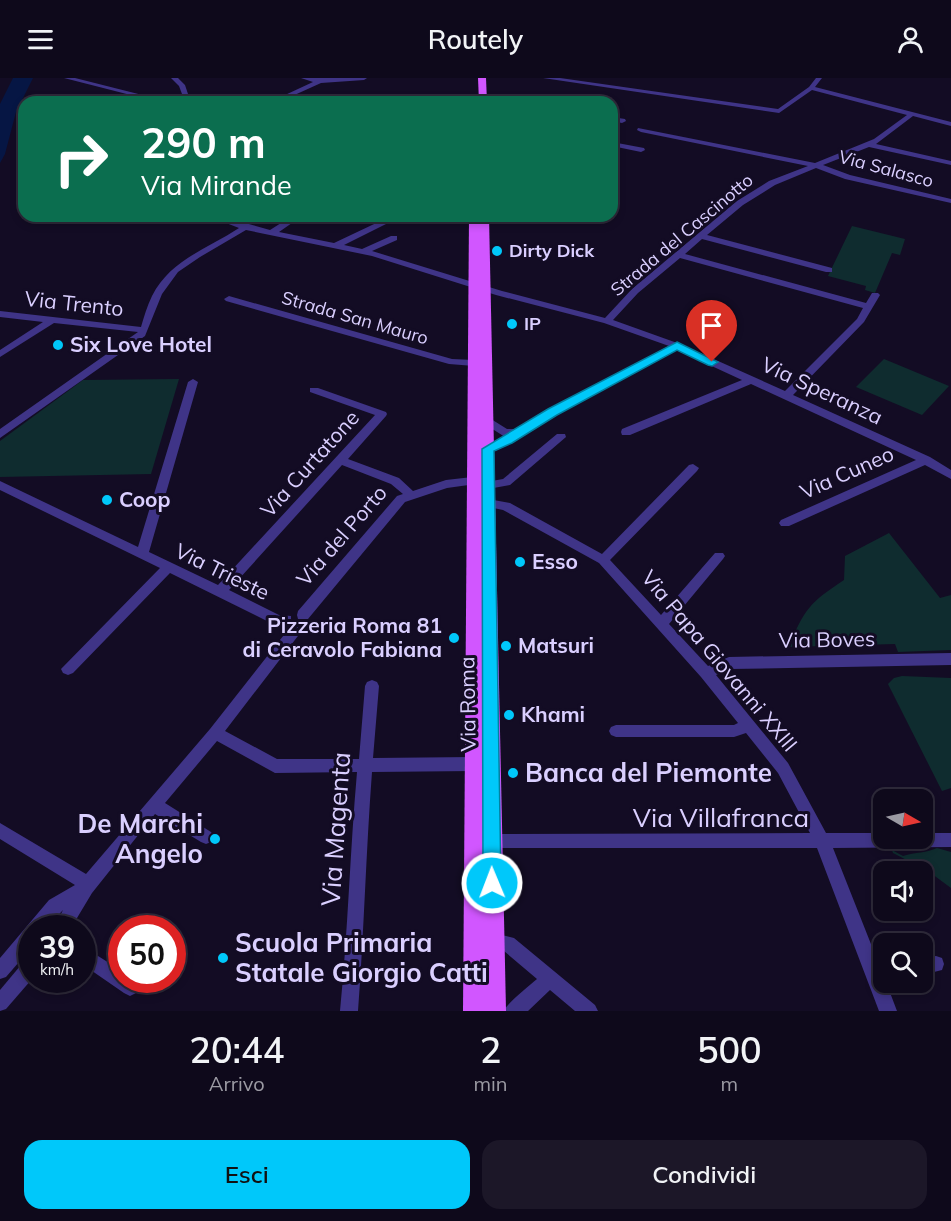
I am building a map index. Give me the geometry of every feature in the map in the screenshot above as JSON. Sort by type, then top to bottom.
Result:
[{"type":"main road","points":[[474,96],[475,78]]},
{"type":"main road","points":[[482,78],[484,96]]},
{"type":"main road","points":[[474,222],[474,363],[481,397]]},
{"type":"main road","points":[[481,397],[485,288],[484,222]]},
{"type":"main road","name":"Via Roma","points":[[481,397],[487,421],[481,452]]},
{"type":"main road","name":"Via Roma","points":[[474,1011],[474,765],[483,482],[481,397]]},
{"type":"main road","name":"Via Roma","points":[[483,482],[488,503],[495,1011]]},
{"type":"street","points":[[67,78],[142,96]]},
{"type":"street","points":[[174,78],[182,85],[185,94],[183,96]]},
{"type":"street","points":[[304,78],[321,81],[364,78]]},
{"type":"street","points":[[546,78],[779,111],[811,88],[819,78]]},
{"type":"street","points":[[287,96],[321,81]]},
{"type":"street","points":[[811,88],[951,124]]},
{"type":"street","name":"Strada del Cascinotto","points":[[607,321],[635,291],[740,203],[772,183],[870,145],[891,132],[911,115]]},
{"type":"street","points":[[618,121],[622,121]]},
{"type":"street","name":"Strada del Cascinotto","points":[[641,130],[814,165]]},
{"type":"street","points":[[618,145],[641,150]]},
{"type":"street","points":[[870,145],[951,163]]},
{"type":"street","name":"Via Salasco","points":[[814,165],[848,177],[951,201]]},
{"type":"street","name":"Via Speranza","points":[[230,222],[364,251],[499,293],[607,321],[677,346],[926,460],[951,475]]},
{"type":"street","points":[[272,232],[288,222]]},
{"type":"street","points":[[337,245],[385,222]]},
{"type":"street","points":[[144,330],[157,295],[175,268],[201,251],[226,241],[245,227]]},
{"type":"street","points":[[701,237],[829,270]]},
{"type":"street","points":[[364,251],[394,238]]},
{"type":"street","points":[[678,255],[869,308]]},
{"type":"street","points":[[785,397],[861,320],[875,295]]},
{"type":"street","name":"Strada San Mauro","points":[[229,299],[443,360],[474,363]]},
{"type":"street","name":"Via Trento","points":[[0,314],[144,330],[142,334],[0,434]]},
{"type":"street","points":[[0,354],[53,319]]},
{"type":"street","points":[[649,359],[661,343],[658,339]]},
{"type":"street","points":[[481,452],[649,359],[677,346]]},
{"type":"street","points":[[626,432],[751,380]]},
{"type":"street","name":"Via Trieste","points":[[142,555],[193,382]]},
{"type":"street","name":"Via Curtatone","points":[[219,593],[382,414],[314,390]]},
{"type":"street","points":[[487,421],[505,433],[519,433]]},
{"type":"street","name":"Via del Porto","points":[[290,623],[303,623],[303,615],[391,507],[401,499],[446,484],[506,482],[561,437]]},
{"type":"street","points":[[340,460],[395,481],[411,495]]},
{"type":"street","name":"Via Cuneo","points":[[785,522],[926,460]]},
{"type":"street","points":[[603,560],[693,468]]},
{"type":"street","name":"Via Trieste","points":[[0,485],[219,593],[278,620],[290,623]]},
{"type":"street","name":"Via Papa Giovanni XXIII","points":[[488,503],[506,506],[603,560],[706,673],[783,768],[823,842],[873,962]]},
{"type":"street","points":[[662,624],[719,556]]},
{"type":"street","points":[[68,669],[168,568]]},
{"type":"street","points":[[70,915],[88,885],[215,733],[285,644],[294,632],[290,623]]},
{"type":"street","name":"Via Boves","points":[[706,673],[729,663],[951,659]]},
{"type":"street","name":"Via Magenta","points":[[349,1011],[364,765],[372,686]]},
{"type":"street","points":[[616,731],[734,731],[747,726]]},
{"type":"street","points":[[215,733],[275,766],[474,765]]},
{"type":"street","points":[[154,805],[206,837]]},
{"type":"street","points":[[0,830],[88,885]]},
{"type":"street","name":"Via Villafranca","points":[[492,841],[951,840]]},
{"type":"street","points":[[47,915],[55,906],[88,885]]},
{"type":"street","points":[[50,912],[61,910],[66,915]]},
{"type":"street","points":[[494,941],[507,944],[589,1011]]},
{"type":"street","points":[[0,971],[18,950]]},
{"type":"street","points":[[513,1011],[536,993],[549,978]]},
{"type":"street","points":[[0,1003],[18,982]]},
{"type":"street","name":"Via Papa Giovanni XXIII","points":[[883,993],[888,1011]]},
{"type":"green space","points":[[852,226],[905,239],[900,255],[892,253],[875,293],[865,290],[866,286],[828,276]]},
{"type":"green space","points":[[884,359],[949,386],[922,415],[856,387]]},
{"type":"green space","points":[[179,379],[151,474],[0,477],[0,441],[83,380]]},
{"type":"green space","points":[[889,533],[940,598],[951,595],[951,650],[898,652],[895,644],[788,647],[809,608],[844,580],[845,556]]},
{"type":"green space","points":[[902,676],[951,678],[951,788],[942,791],[888,684],[894,678]]},
{"type":"green space","points":[[937,848],[951,852],[951,888],[933,875],[933,861],[909,861],[893,853],[892,850],[903,856]]},
{"type":"water","points":[[13,78],[33,78],[24,96],[18,96],[18,108],[5,154],[0,163],[0,104]]},
{"type":"place","name":"Dirty Dick","points":[[497,251]]},
{"type":"place","name":"IP","points":[[512,324]]},
{"type":"place","name":"Six Love Hotel","points":[[58,345]]},
{"type":"place","name":"Coop","points":[[107,500]]},
{"type":"place","name":"Esso","points":[[520,562]]},
{"type":"place","name":"Pizzeria Roma 81 di Ceravolo Fabiana","points":[[454,638]]},
{"type":"place","name":"Matsuri","points":[[506,646]]},
{"type":"place","name":"Khami","points":[[509,715]]},
{"type":"place","name":"Banca del Piemonte","points":[[513,773]]},
{"type":"place","name":"De Marchi Angelo","points":[[215,839]]},
{"type":"place","name":"Scuola Primaria Statale Giorgio Catti","points":[[223,958]]},
{"type":"route","points":[[492,883],[488,449],[508,440],[552,412],[649,359],[677,346],[712,362]]}]
